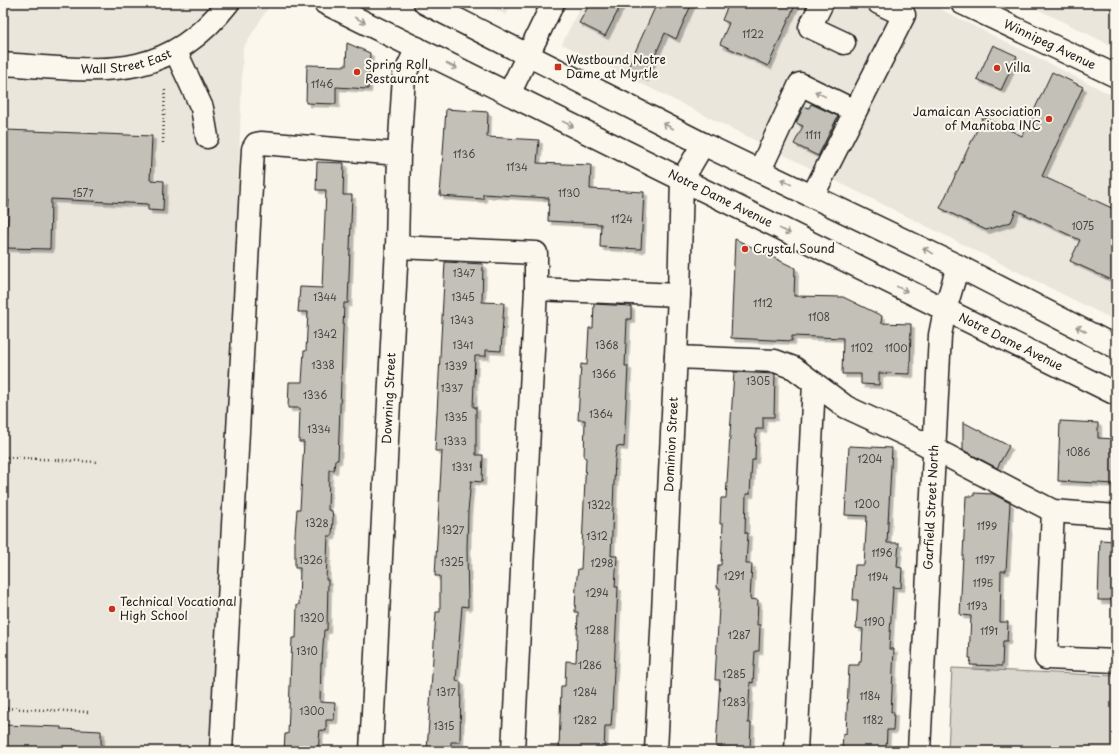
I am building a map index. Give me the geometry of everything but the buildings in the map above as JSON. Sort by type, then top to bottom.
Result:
[{"type":"street","name":"Wall Street East","points":[[3,64],[112,69],[144,63],[176,52],[206,30],[228,3]]},
{"type":"street","name":"Notre Dame Avenue","points":[[325,3],[1116,394]]},
{"type":"street","points":[[425,3],[703,144],[813,195],[958,266],[1116,347]]},
{"type":"street","points":[[509,94],[553,3]]},
{"type":"street","points":[[822,3],[810,27],[844,43]]},
{"type":"street","points":[[813,195],[904,15],[879,3]]},
{"type":"street","name":"Winnipeg Avenue","points":[[962,3],[1116,76]]},
{"type":"street","name":"Downing Street","points":[[371,751],[397,247],[399,154],[404,76],[417,48]]},
{"type":"street","points":[[176,52],[202,108],[207,137]]},
{"type":"street","points":[[760,170],[800,84],[855,111]]},
{"type":"street","points":[[221,751],[253,149],[256,144],[261,143],[399,154]]},
{"type":"street","name":"Dominion Street","points":[[656,751],[679,295],[682,180],[703,144]]},
{"type":"street","points":[[397,247],[536,253],[536,289],[512,751]]},
{"type":"street","name":"Garfield Street North","points":[[919,751],[940,334],[945,310],[958,266]]},
{"type":"street","points":[[536,289],[679,295]]},
{"type":"street","points":[[676,357],[775,362],[794,368],[846,407],[934,449],[1053,511],[1116,516]]},
{"type":"street","points":[[796,751],[814,383]]},
{"type":"street","points":[[1053,511],[1046,658],[1116,661]]},
{"type":"path","points":[[162,143],[165,88]]},
{"type":"path","points":[[3,457],[98,462]]},
{"type":"path","points":[[3,708],[88,712]]},
{"type":"shaded area","points":[[3,3],[266,3],[270,5],[243,48],[228,468],[214,751],[3,751]]},
{"type":"shaded area","points":[[482,3],[512,3],[506,15]]},
{"type":"shaded area","points":[[582,3],[928,3],[1116,97],[1116,321],[562,44]]},
{"type":"shaded area","points":[[1025,3],[1116,3],[1116,48]]},
{"type":"shaded area","points":[[952,668],[1116,676],[1116,751],[948,751]]},
{"type":"place","name":"Westbound Notre Dame at Myrtle","points":[[558,67]]},
{"type":"place","name":"Villa","points":[[997,68]]},
{"type":"place","name":"Spring Roll Restaurant","points":[[357,72]]},
{"type":"place","name":"Jamaican Association of Manitoba INC","points":[[1049,119]]},
{"type":"place","name":"Crystal Sound","points":[[745,249]]},
{"type":"place","name":"Technical Vocational High School","points":[[112,609]]}]
